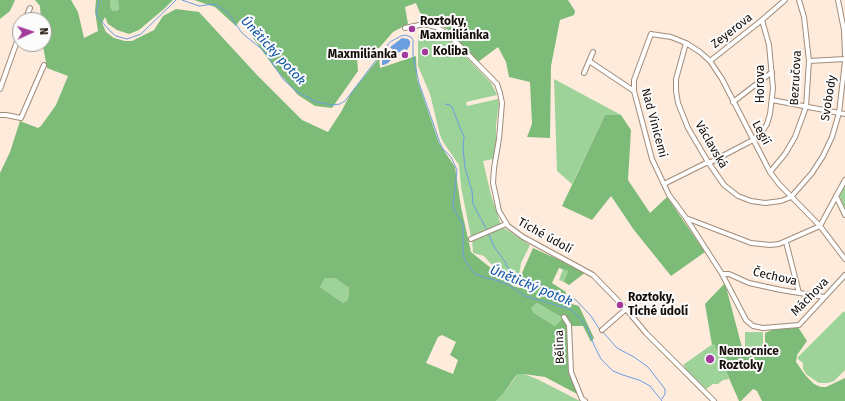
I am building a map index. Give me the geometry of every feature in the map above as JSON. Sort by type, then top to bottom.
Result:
[{"type":"street","name":"Zeyerova","points":[[710,61],[785,0]]},
{"type":"street","name":"Bezručova","points":[[770,172],[785,154],[795,137],[806,107],[808,61],[804,17],[800,0]]},
{"type":"street","points":[[838,0],[844,30],[845,55]]},
{"type":"street","points":[[28,12],[30,8]]},
{"type":"street","name":"Horova","points":[[664,184],[753,140],[762,132],[767,124],[772,100],[772,72],[769,45],[762,20]]},
{"type":"street","name":"Tiché údolí","points":[[405,28],[424,24],[436,27],[443,31],[451,37],[497,84],[502,103],[493,183],[497,205],[506,224],[523,237],[593,275],[626,309],[646,334],[714,401]]},
{"type":"street","name":"Legií","points":[[651,34],[671,37],[686,43],[710,61],[722,79],[770,172],[779,184],[820,226],[845,258]]},
{"type":"street","name":"Nad Vinicemi","points":[[651,34],[634,80],[634,92],[645,136],[652,159],[670,195],[722,274]]},
{"type":"street","name":"Václavská","points":[[686,43],[676,79],[678,103],[688,128],[720,181],[728,190],[751,201],[765,203],[781,201],[792,197]]},
{"type":"street","points":[[0,89],[13,52]]},
{"type":"street","points":[[584,73],[593,52]]},
{"type":"street","points":[[808,61],[845,60]]},
{"type":"street","name":"Svobody","points":[[792,197],[812,173],[823,156],[832,137],[839,113],[845,60]]},
{"type":"street","points":[[589,61],[634,92]]},
{"type":"street","points":[[0,115],[20,118],[44,65]]},
{"type":"street","points":[[733,102],[772,72]]},
{"type":"street","points":[[772,100],[845,114]]},
{"type":"street","points":[[686,218],[751,243],[770,245],[779,244],[820,226],[845,180]]},
{"type":"street","points":[[836,196],[845,215]]},
{"type":"street","points":[[471,239],[506,224]]},
{"type":"street","points":[[786,242],[799,294]]},
{"type":"street","name":"Čechova","points":[[722,274],[729,274],[749,283],[799,294],[824,297]]},
{"type":"street","name":"Máchova","points":[[722,274],[746,320],[753,326],[763,328],[798,325],[845,276]]},
{"type":"street","points":[[602,330],[626,309]]},
{"type":"street","name":"Bělina","points":[[564,317],[569,325],[571,372],[583,400]]},
{"type":"green space","points":[[0,0],[15,0],[10,11],[0,19]]},
{"type":"green space","points":[[35,0],[71,0],[78,12],[84,38],[98,31],[95,11],[96,0],[110,0],[110,7],[113,11],[119,10],[118,0],[173,0],[139,30],[129,34],[117,30],[108,24],[105,17],[102,23],[106,32],[114,38],[132,41],[154,30],[163,16],[176,9],[199,12],[257,75],[302,120],[328,132],[351,93],[379,58],[380,68],[416,56],[417,79],[439,143],[455,167],[461,207],[471,252],[513,286],[520,288],[518,282],[533,248],[586,272],[569,285],[564,282],[568,271],[559,268],[552,283],[566,292],[565,302],[579,306],[594,338],[591,342],[583,326],[571,326],[567,330],[575,384],[579,395],[545,377],[518,374],[496,401],[0,401],[0,173],[10,152],[20,121],[38,128],[41,126],[56,105],[68,76],[47,68],[44,52],[52,52],[52,12],[40,12],[40,6]],"holes":[[[325,278],[335,278],[349,288],[348,300],[343,303],[320,287]],[[537,303],[563,318],[555,326],[534,313],[531,308]],[[442,335],[456,342],[450,355],[458,360],[453,374],[426,363],[438,337]]]},
{"type":"green space","points":[[110,0],[118,0],[119,10],[113,11],[110,7]]},
{"type":"green space","points":[[194,0],[568,0],[575,11],[574,15],[560,20],[551,66],[550,138],[527,137],[532,124],[530,82],[509,77],[506,62],[498,47],[478,62],[447,29],[441,26],[437,19],[420,13],[416,3],[405,7],[408,24],[393,32],[379,48],[362,49],[357,58],[358,71],[332,108],[315,106],[298,95],[274,67],[240,20],[236,26],[215,7]]},
{"type":"green space","points":[[418,34],[445,35],[491,83],[497,95],[466,102],[467,106],[498,99],[499,104],[496,125],[496,145],[493,159],[483,161],[491,195],[501,225],[471,237],[461,187],[459,165],[443,142],[440,135],[430,94],[418,66]]},
{"type":"green space","points":[[554,79],[621,115],[605,115],[572,184],[557,171]]},
{"type":"green space","points":[[605,115],[621,115],[631,130],[628,180],[650,213],[667,197],[705,252],[671,276],[634,230],[611,196],[592,220],[562,206]]},
{"type":"green space","points":[[845,184],[845,210],[839,195]]},
{"type":"green space","points":[[504,228],[530,245],[521,263],[518,282],[490,263],[484,256],[473,253],[472,239]]},
{"type":"green space","points":[[563,269],[568,271],[564,282],[559,280]]},
{"type":"green space","points":[[325,278],[335,278],[349,288],[348,300],[343,303],[320,287]]},
{"type":"green space","points":[[725,283],[744,355],[758,354],[759,350],[765,350],[765,333],[772,330],[798,327],[807,341],[797,355],[796,362],[814,384],[821,387],[826,387],[845,378],[845,401],[762,401],[757,391],[753,389],[741,401],[739,401],[714,344],[712,345],[705,304]]},
{"type":"green space","points":[[537,303],[563,318],[555,326],[534,313],[531,308]]},
{"type":"green space","points":[[844,311],[845,370],[834,381],[819,383],[807,375],[803,369],[803,363],[797,358]]},
{"type":"green space","points":[[745,332],[763,332],[763,349],[745,349]]},
{"type":"green space","points":[[714,343],[729,379],[723,380],[718,384],[713,384],[706,389],[684,368],[685,367],[683,365]]},
{"type":"green space","points":[[518,374],[524,374],[537,379],[580,401],[496,401]]},
{"type":"water","points":[[402,38],[410,41],[410,45],[407,50],[404,49],[388,63],[382,65],[383,59],[393,50],[390,47]]},
{"type":"waterway","name":"Únětický potok","points":[[99,0],[96,15],[116,36],[127,39],[141,34],[176,0]]},
{"type":"waterway","name":"Únětický potok","points":[[182,0],[199,6],[213,4],[221,8],[228,13],[242,33],[264,51],[283,79],[297,92],[317,102],[332,105],[340,104],[345,101],[390,42],[405,35],[411,37],[413,40],[413,56],[419,83],[440,143],[443,149],[451,157],[457,170],[453,206],[463,224],[463,251],[464,258],[468,265],[475,274],[507,284],[525,296],[570,309],[588,329],[601,359],[613,371],[639,380],[650,386],[662,401]]},
{"type":"waterway","points":[[445,104],[452,107],[464,137],[463,148],[465,168],[472,191],[473,204],[487,230]]},
{"type":"waterway","points":[[488,233],[495,248],[506,263],[506,266],[518,275],[576,300],[591,316],[600,330]]},
{"type":"waterway","points":[[603,332],[617,348],[634,357],[648,367],[665,389],[665,394],[662,399]]},
{"type":"place","name":"Roztoky, Maxmiliánka","points":[[412,29]]},
{"type":"place","name":"Koliba","points":[[425,52]]},
{"type":"place","name":"Maxmiliánka","points":[[405,55]]},
{"type":"place","name":"Roztoky, Tiché údolí","points":[[620,305]]},
{"type":"place","name":"Nemocnice Roztoky","points":[[710,359]]}]
